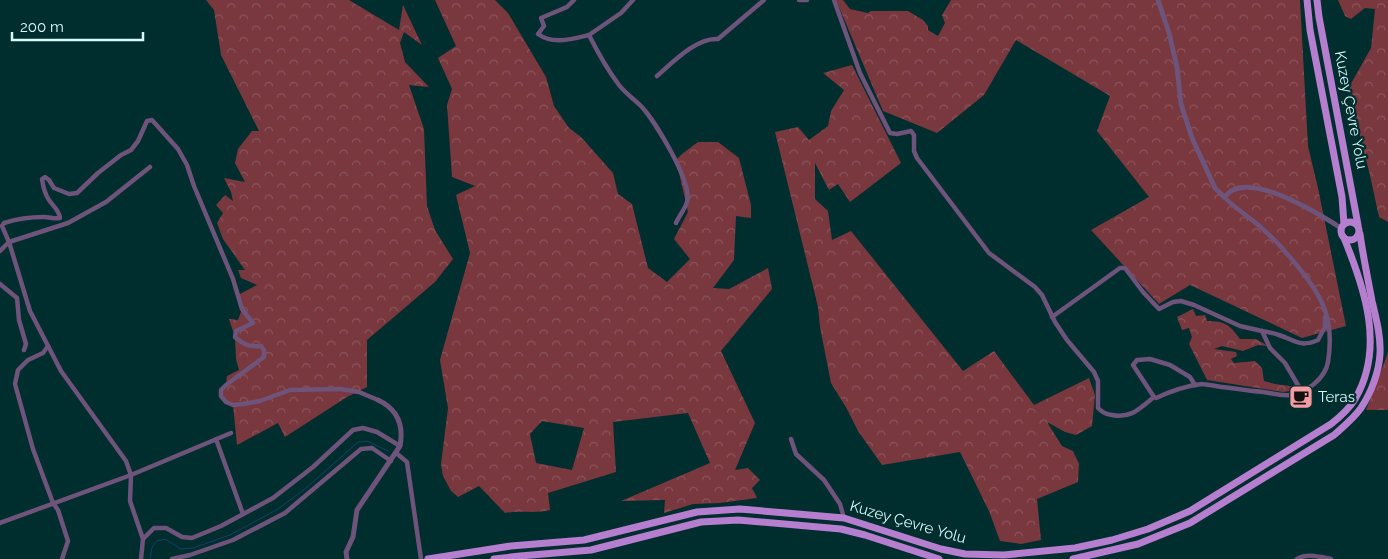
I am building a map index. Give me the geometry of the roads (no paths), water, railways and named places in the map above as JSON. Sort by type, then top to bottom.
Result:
[{"type":"main road","name":"Kuzey Çevre Yolu","points":[[1307,0],[1313,46],[1342,197],[1343,226]]},
{"type":"main road","name":"Kuzey Çevre Yolu","points":[[1318,0],[1324,45],[1358,225]]},
{"type":"main road","points":[[1073,559],[1138,544],[1190,523],[1334,435],[1361,409],[1376,376],[1380,354],[1360,228],[1351,221],[1343,226],[1341,233],[1344,238],[1350,240],[1353,240],[1360,234]]},
{"type":"main road","name":"Kuzey Çevre Yolu","points":[[428,559],[511,546],[584,540],[697,512],[740,509],[844,518],[942,549],[965,554],[1004,555],[1075,548],[1112,540],[1148,529],[1190,511],[1331,424],[1354,401],[1365,378],[1370,361],[1370,326],[1356,268],[1344,238]]},
{"type":"main road","name":"Kuzey Çevre Yolu","points":[[494,559],[591,550],[701,522],[738,520],[841,529],[939,559]]},
{"type":"street","points":[[574,0],[567,7],[541,18],[544,26],[538,34],[544,38],[563,42],[589,35],[621,13],[633,0]]},
{"type":"street","points":[[657,76],[680,56],[702,41],[718,38],[764,0]]},
{"type":"street","points":[[799,0],[807,0]]},
{"type":"street","points":[[834,0],[860,72],[890,133],[897,134],[911,131],[914,135],[914,151],[916,155],[989,253],[1035,287],[1042,295],[1052,317],[1066,340],[1094,372],[1098,382],[1098,408],[1103,413],[1120,417],[1135,413],[1154,397],[1156,398],[1175,389],[1202,384],[1288,396],[1302,392],[1308,389],[1326,370],[1331,346],[1326,311],[1318,293],[1288,254],[1215,188],[1192,138],[1181,104],[1177,68],[1169,33],[1158,0]]},
{"type":"street","points":[[589,35],[600,58],[621,88],[642,107],[672,152],[686,189],[687,202],[676,222]]},
{"type":"street","points":[[141,559],[143,539],[130,501],[131,475],[126,461],[61,371],[30,311],[9,242],[2,226],[4,223],[16,219],[60,218],[59,213],[49,200],[43,187],[42,179],[45,177],[54,188],[63,192],[69,194],[77,193],[121,155],[131,150],[138,141],[147,121],[152,120],[178,149],[187,165],[242,309],[253,324],[236,331],[235,337],[250,347],[261,346],[264,350],[264,357],[226,385],[221,390],[221,396],[226,402],[233,405],[260,401],[290,390],[340,389],[359,392],[388,404],[399,420],[402,438],[400,446],[357,510],[352,537],[346,552],[347,559]]},
{"type":"street","points":[[0,251],[9,242],[68,224],[106,202],[150,167]]},
{"type":"street","points":[[1224,197],[1232,190],[1254,187],[1280,195],[1343,226]]},
{"type":"street","points":[[1052,317],[1120,268],[1125,268],[1159,309],[1181,301],[1240,326],[1280,335],[1295,343],[1310,344],[1318,340],[1324,327],[1326,311]]},
{"type":"street","points":[[0,284],[16,298],[19,320],[26,344],[24,350]]},
{"type":"street","points":[[1262,331],[1270,348],[1285,363],[1302,392]]},
{"type":"street","points":[[48,346],[43,353],[28,360],[18,370],[15,384],[33,449],[53,503],[58,510],[68,541],[62,559]]},
{"type":"street","points":[[1154,397],[1134,365],[1137,360],[1150,359],[1170,365],[1190,377],[1195,385]]},
{"type":"street","points":[[143,539],[154,528],[166,528],[182,537],[192,538],[221,526],[273,498],[313,467],[353,430],[363,428],[377,432],[400,446]]},
{"type":"street","points":[[0,523],[131,475],[231,433]]},
{"type":"street","points":[[216,439],[243,514]]},
{"type":"street","points":[[791,439],[796,454],[824,480],[835,496],[840,504],[844,518]]},
{"type":"street","points":[[172,559],[182,558],[233,540],[285,513],[361,449],[372,448],[390,461]]},
{"type":"street","points":[[396,453],[407,462],[421,559]]},
{"type":"street","points":[[1297,559],[1302,556],[1315,556],[1331,559]]},
{"type":"waterway","points":[[150,559],[152,547],[157,541],[165,539],[181,549],[193,548],[230,535],[278,509],[306,488],[358,442],[367,441],[388,451]]},
{"type":"place","name":"Teras","points":[[1301,397]]}]
